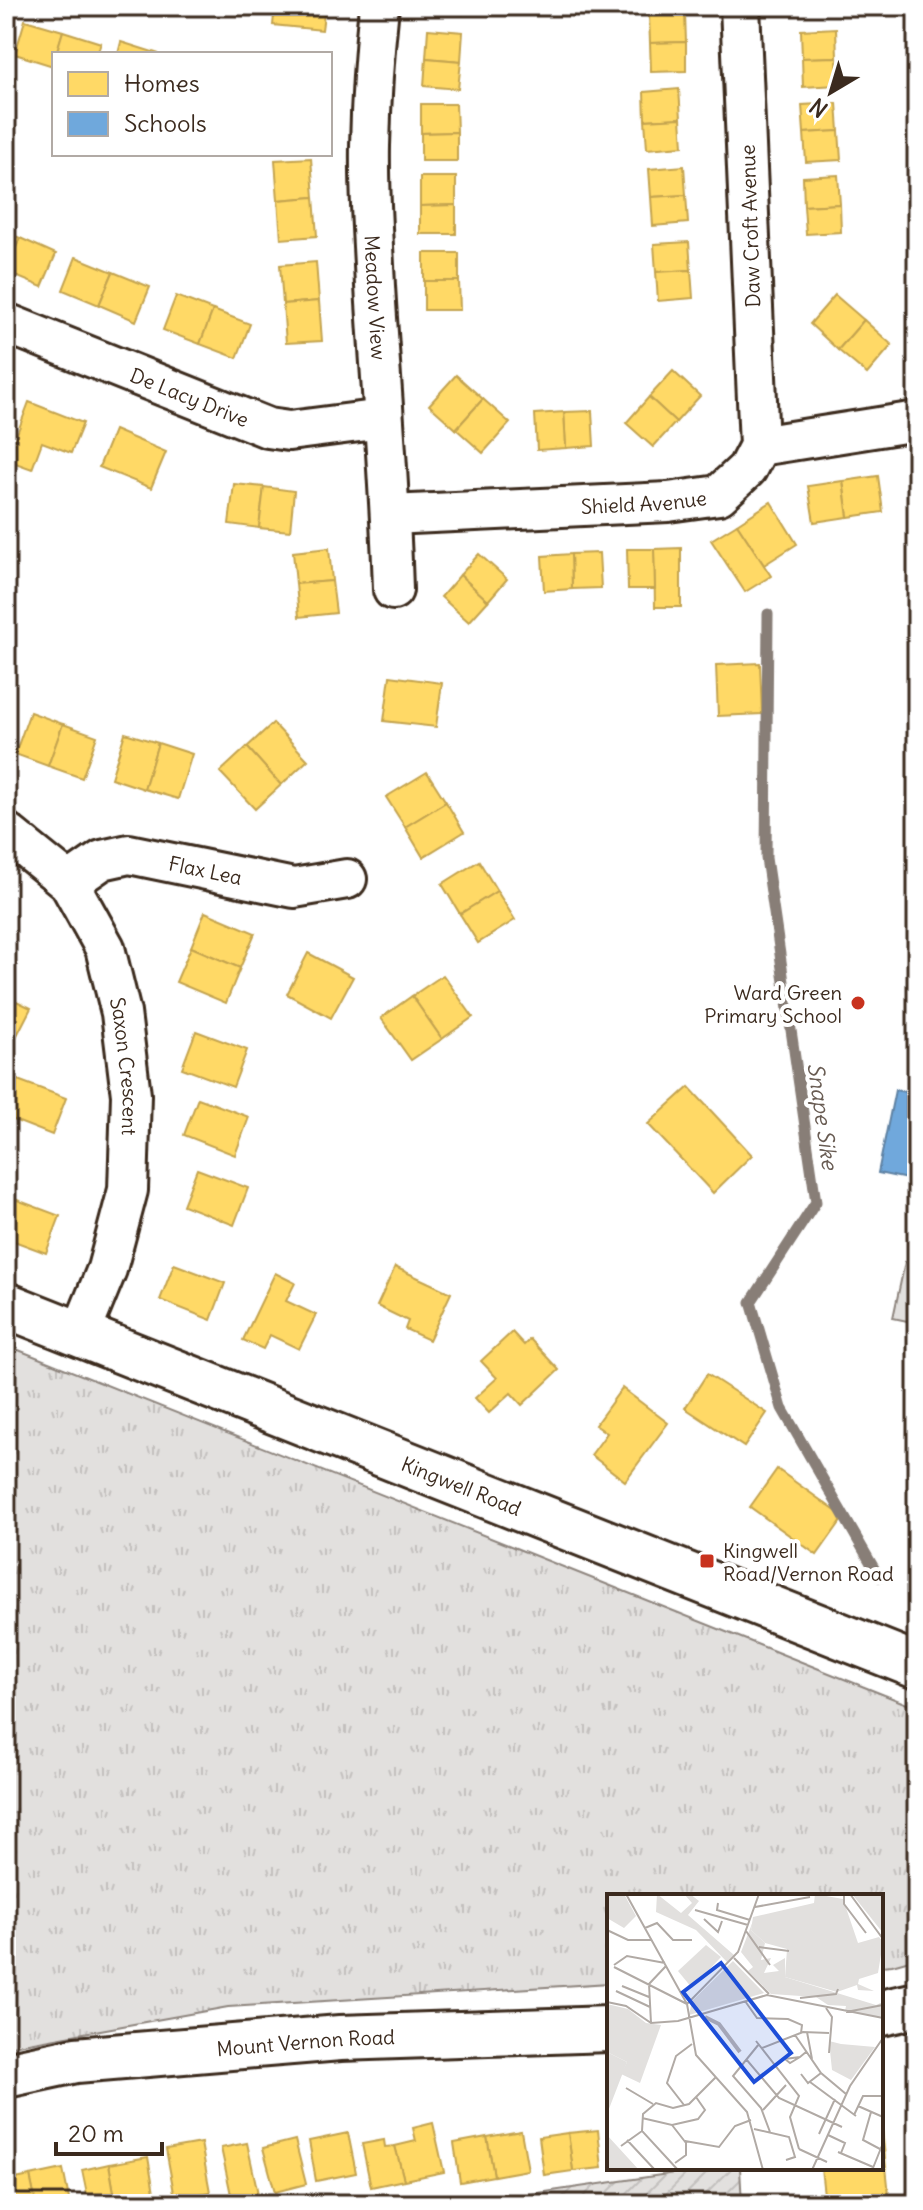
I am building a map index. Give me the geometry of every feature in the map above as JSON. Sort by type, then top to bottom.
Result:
[{"type":"street","name":"Meadow View","points":[[379,6],[373,61],[370,148],[393,590]]},
{"type":"street","name":"Daw Croft Avenue","points":[[740,6],[759,446]]},
{"type":"street","name":"De Lacy Drive","points":[[6,323],[268,428],[289,431],[383,419]]},
{"type":"street","points":[[759,446],[917,421]]},
{"type":"street","name":"Shield Avenue","points":[[390,515],[655,503],[719,495],[747,469],[759,446]]},
{"type":"street","name":"Saxon Crescent","points":[[6,832],[69,883],[105,948],[121,1013],[131,1095],[128,1190],[107,1269],[80,1335]]},
{"type":"street","name":"Flax Lea","points":[[69,883],[102,860],[129,854],[294,888],[347,879]]},
{"type":"street","name":"Kingwell Road","points":[[6,1305],[917,1666]]},
{"type":"street","points":[[883,2013],[917,2005]]},
{"type":"street","name":"Mount Vernon Road","points":[[6,2075],[76,2060],[340,2038],[607,2029]]},
{"type":"green space","points":[[905,1262],[917,1264],[917,1323],[893,1318]]},
{"type":"green space","points":[[6,1345],[917,1708],[917,1958],[883,1966],[883,1894],[607,1894],[607,1983],[228,2007],[6,2047]]},
{"type":"green space","points":[[695,2170],[740,2170],[742,2204],[464,2204]]},
{"type":"building: Homes","points":[[275,6],[325,6],[322,30],[273,25]]},
{"type":"building: Homes","points":[[428,6],[464,6],[463,14]]},
{"type":"building: Homes","points":[[685,14],[686,42],[650,43],[649,15]]},
{"type":"building: Homes","points":[[25,20],[63,31],[57,52],[52,52],[52,66],[15,54]]},
{"type":"building: Homes","points":[[836,28],[837,57],[802,58],[801,30]]},
{"type":"building: Homes","points":[[428,29],[463,32],[461,61],[426,58]]},
{"type":"building: Homes","points":[[63,31],[101,43],[98,52],[57,52]]},
{"type":"building: Homes","points":[[121,42],[153,52],[118,52]]},
{"type":"building: Homes","points":[[686,42],[686,71],[651,72],[650,43]]},
{"type":"building: Homes","points":[[837,57],[838,85],[803,87],[802,58]]},
{"type":"building: Homes","points":[[426,58],[461,61],[458,89],[424,86]]},
{"type":"building: Homes","points":[[679,89],[681,118],[645,120],[644,92]]},
{"type":"building: Homes","points":[[837,103],[839,131],[804,133],[802,105]]},
{"type":"building: Homes","points":[[421,104],[456,104],[457,132],[421,133]]},
{"type":"building: Homes","points":[[681,118],[683,146],[647,149],[645,120]]},
{"type":"building: Homes","points":[[839,131],[841,160],[806,162],[804,133]]},
{"type":"building: Homes","points":[[457,132],[457,161],[421,161],[421,133]]},
{"type":"building: Homes","points":[[311,158],[314,197],[278,200],[275,160]]},
{"type":"building: Homes","points":[[684,166],[686,195],[651,197],[649,169]]},
{"type":"building: Homes","points":[[838,175],[840,204],[804,206],[803,177]]},
{"type":"building: Homes","points":[[420,177],[456,177],[456,205],[420,206]]},
{"type":"building: Homes","points":[[686,195],[688,223],[653,226],[651,197]]},
{"type":"building: Homes","points":[[314,197],[317,236],[281,239],[278,200]]},
{"type":"building: Homes","points":[[840,204],[841,232],[806,234],[804,206]]},
{"type":"building: Homes","points":[[456,205],[456,234],[420,234],[420,206]]},
{"type":"building: Homes","points":[[6,232],[20,238],[6,271]]},
{"type":"building: Homes","points":[[20,238],[56,254],[42,287],[6,272]]},
{"type":"building: Homes","points":[[689,242],[691,270],[656,272],[654,244]]},
{"type":"building: Homes","points":[[424,253],[459,253],[459,281],[424,281]]},
{"type":"building: Homes","points":[[76,257],[113,272],[99,305],[63,290]]},
{"type":"building: Homes","points":[[316,262],[319,301],[283,304],[280,265]]},
{"type":"building: Homes","points":[[691,270],[693,298],[658,301],[656,272]]},
{"type":"building: Homes","points":[[113,272],[150,287],[136,321],[99,305]]},
{"type":"building: Homes","points":[[424,281],[459,281],[460,310],[424,310]]},
{"type":"building: Homes","points":[[835,295],[864,320],[838,350],[810,324]]},
{"type":"building: Homes","points":[[176,296],[213,310],[200,344],[163,330]]},
{"type":"building: Homes","points":[[319,301],[322,341],[286,343],[283,304]]},
{"type":"building: Homes","points":[[213,310],[250,324],[237,358],[200,344]]},
{"type":"building: Homes","points":[[864,320],[892,345],[867,374],[838,350]]},
{"type":"building: Homes","points":[[673,371],[700,396],[676,422],[649,397]]},
{"type":"building: Homes","points":[[456,375],[483,399],[456,429],[429,405]]},
{"type":"building: Homes","points":[[649,397],[676,422],[653,447],[626,423]]},
{"type":"building: Homes","points":[[483,399],[510,423],[483,453],[456,429]]},
{"type":"building: Homes","points":[[29,402],[83,423],[71,453],[42,442],[32,469],[7,460]]},
{"type":"building: Homes","points":[[592,411],[594,446],[566,448],[564,412]]},
{"type":"building: Homes","points":[[564,412],[566,448],[537,450],[535,414]]},
{"type":"building: Homes","points":[[114,430],[166,452],[151,488],[99,467]]},
{"type":"building: Homes","points":[[878,476],[883,512],[848,517],[843,481]]},
{"type":"building: Homes","points":[[843,481],[848,517],[814,522],[808,486]]},
{"type":"building: Homes","points":[[234,484],[264,487],[259,528],[229,524]]},
{"type":"building: Homes","points":[[264,487],[294,491],[290,531],[259,528]]},
{"type":"building: Homes","points":[[771,502],[797,544],[764,565],[737,524]]},
{"type":"building: Homes","points":[[737,524],[771,576],[745,592],[711,540]]},
{"type":"building: Homes","points":[[329,548],[332,581],[296,584],[293,552]]},
{"type":"building: Homes","points":[[681,548],[681,607],[655,607],[654,549]]},
{"type":"building: Homes","points":[[627,549],[654,549],[655,589],[628,589]]},
{"type":"building: Homes","points":[[599,553],[601,588],[572,589],[571,554]]},
{"type":"building: Homes","points":[[479,554],[507,579],[488,601],[460,575]]},
{"type":"building: Homes","points":[[571,554],[572,589],[544,591],[542,556]]},
{"type":"building: Homes","points":[[460,575],[488,601],[469,622],[441,597]]},
{"type":"building: Homes","points":[[332,581],[336,613],[299,617],[296,584]]},
{"type":"building: Homes","points":[[760,663],[762,714],[718,716],[716,665]]},
{"type":"building: Homes","points":[[390,676],[442,683],[436,727],[384,721]]},
{"type":"building: Homes","points":[[30,712],[63,724],[48,766],[15,754]]},
{"type":"building: Homes","points":[[273,723],[308,760],[281,785],[247,747]]},
{"type":"building: Homes","points":[[63,724],[97,736],[82,778],[48,766]]},
{"type":"building: Homes","points":[[125,733],[158,743],[144,789],[111,778]]},
{"type":"building: Homes","points":[[158,743],[192,754],[178,799],[144,789]]},
{"type":"building: Homes","points":[[247,747],[281,785],[255,809],[220,772]]},
{"type":"building: Homes","points":[[427,772],[446,802],[405,827],[386,797]]},
{"type":"building: Homes","points":[[446,802],[464,832],[423,857],[405,827]]},
{"type":"building: Homes","points":[[479,861],[497,891],[460,914],[442,884]]},
{"type":"building: Homes","points":[[497,891],[515,920],[478,943],[460,914]]},
{"type":"building: Homes","points":[[205,912],[255,933],[240,968],[191,947]]},
{"type":"building: Homes","points":[[191,947],[240,968],[226,1003],[176,982]]},
{"type":"building: Homes","points":[[308,953],[353,977],[331,1018],[287,994]]},
{"type":"building: Homes","points":[[443,975],[473,1017],[442,1039],[412,996]]},
{"type":"building: Homes","points":[[6,996],[31,1008],[13,1043],[6,1039]]},
{"type":"building: Homes","points":[[412,996],[442,1039],[411,1060],[381,1018]]},
{"type":"building: Homes","points":[[196,1031],[247,1050],[233,1087],[182,1068]]},
{"type":"building: Homes","points":[[15,1079],[66,1098],[52,1135],[6,1117],[6,1102]]},
{"type":"building: Homes","points":[[689,1087],[752,1155],[713,1193],[648,1124]]},
{"type":"building: Homes","points":[[198,1098],[249,1117],[235,1155],[184,1135]]},
{"type":"building: Homes","points":[[197,1169],[248,1188],[234,1225],[183,1205]]},
{"type":"building: Homes","points":[[9,1197],[60,1216],[46,1253],[6,1238],[6,1205]]},
{"type":"building: Homes","points":[[174,1264],[225,1283],[211,1320],[160,1300]]},
{"type":"building: Homes","points":[[395,1267],[451,1293],[429,1340],[405,1329],[408,1321],[377,1306]]},
{"type":"building: Homes","points":[[275,1273],[295,1283],[286,1301],[316,1315],[299,1349],[270,1335],[263,1349],[243,1340]]},
{"type":"building: Homes","points":[[512,1332],[524,1345],[530,1339],[559,1370],[522,1405],[511,1393],[489,1413],[475,1398],[497,1378],[481,1361]]},
{"type":"building: Homes","points":[[707,1374],[767,1413],[744,1447],[685,1408]]},
{"type":"building: Homes","points":[[622,1388],[668,1423],[625,1481],[591,1455],[607,1433],[595,1425]]},
{"type":"building: Homes","points":[[777,1469],[844,1517],[817,1555],[750,1507]]},
{"type":"building: Homes","points":[[433,2123],[444,2172],[404,2180],[395,2146],[416,2141],[413,2128]]},
{"type":"building: Homes","points":[[598,2130],[602,2168],[573,2171],[568,2133]]},
{"type":"building: Homes","points":[[521,2131],[528,2170],[494,2176],[487,2137]]},
{"type":"building: Homes","points":[[348,2133],[356,2173],[316,2181],[309,2141]]},
{"type":"building: Homes","points":[[568,2133],[573,2171],[544,2175],[539,2137]]},
{"type":"building: Homes","points":[[487,2137],[494,2176],[460,2182],[454,2143]]},
{"type":"building: Homes","points":[[883,2139],[890,2204],[825,2204],[821,2170],[883,2170]]},
{"type":"building: Homes","points":[[295,2140],[306,2184],[275,2192],[263,2148]]},
{"type":"building: Homes","points":[[384,2140],[385,2147],[395,2146],[404,2180],[371,2187],[362,2144]]},
{"type":"building: Homes","points":[[201,2143],[210,2192],[175,2198],[166,2149]]},
{"type":"building: Homes","points":[[247,2143],[260,2203],[233,2204],[221,2148]]},
{"type":"building: Homes","points":[[148,2157],[156,2204],[134,2204],[134,2201],[116,2204],[109,2164]]},
{"type":"building: Homes","points":[[109,2164],[116,2204],[89,2204],[82,2170]]},
{"type":"building: Homes","points":[[63,2169],[70,2204],[36,2204],[30,2176]]},
{"type":"building: Homes","points":[[30,2176],[36,2204],[9,2204],[6,2181]]},
{"type":"building: Schools","points":[[895,1090],[917,1094],[917,1181],[878,1173]]},
{"type":"waterway","name":"Snape Sike","points":[[768,614],[766,858],[816,1202],[751,1302],[782,1408],[879,1577]]},
{"type":"place","name":"Ward Green Primary School","points":[[858,1003]]},
{"type":"place","name":"Kingwell Road/Vernon Road","points":[[707,1561]]}]
